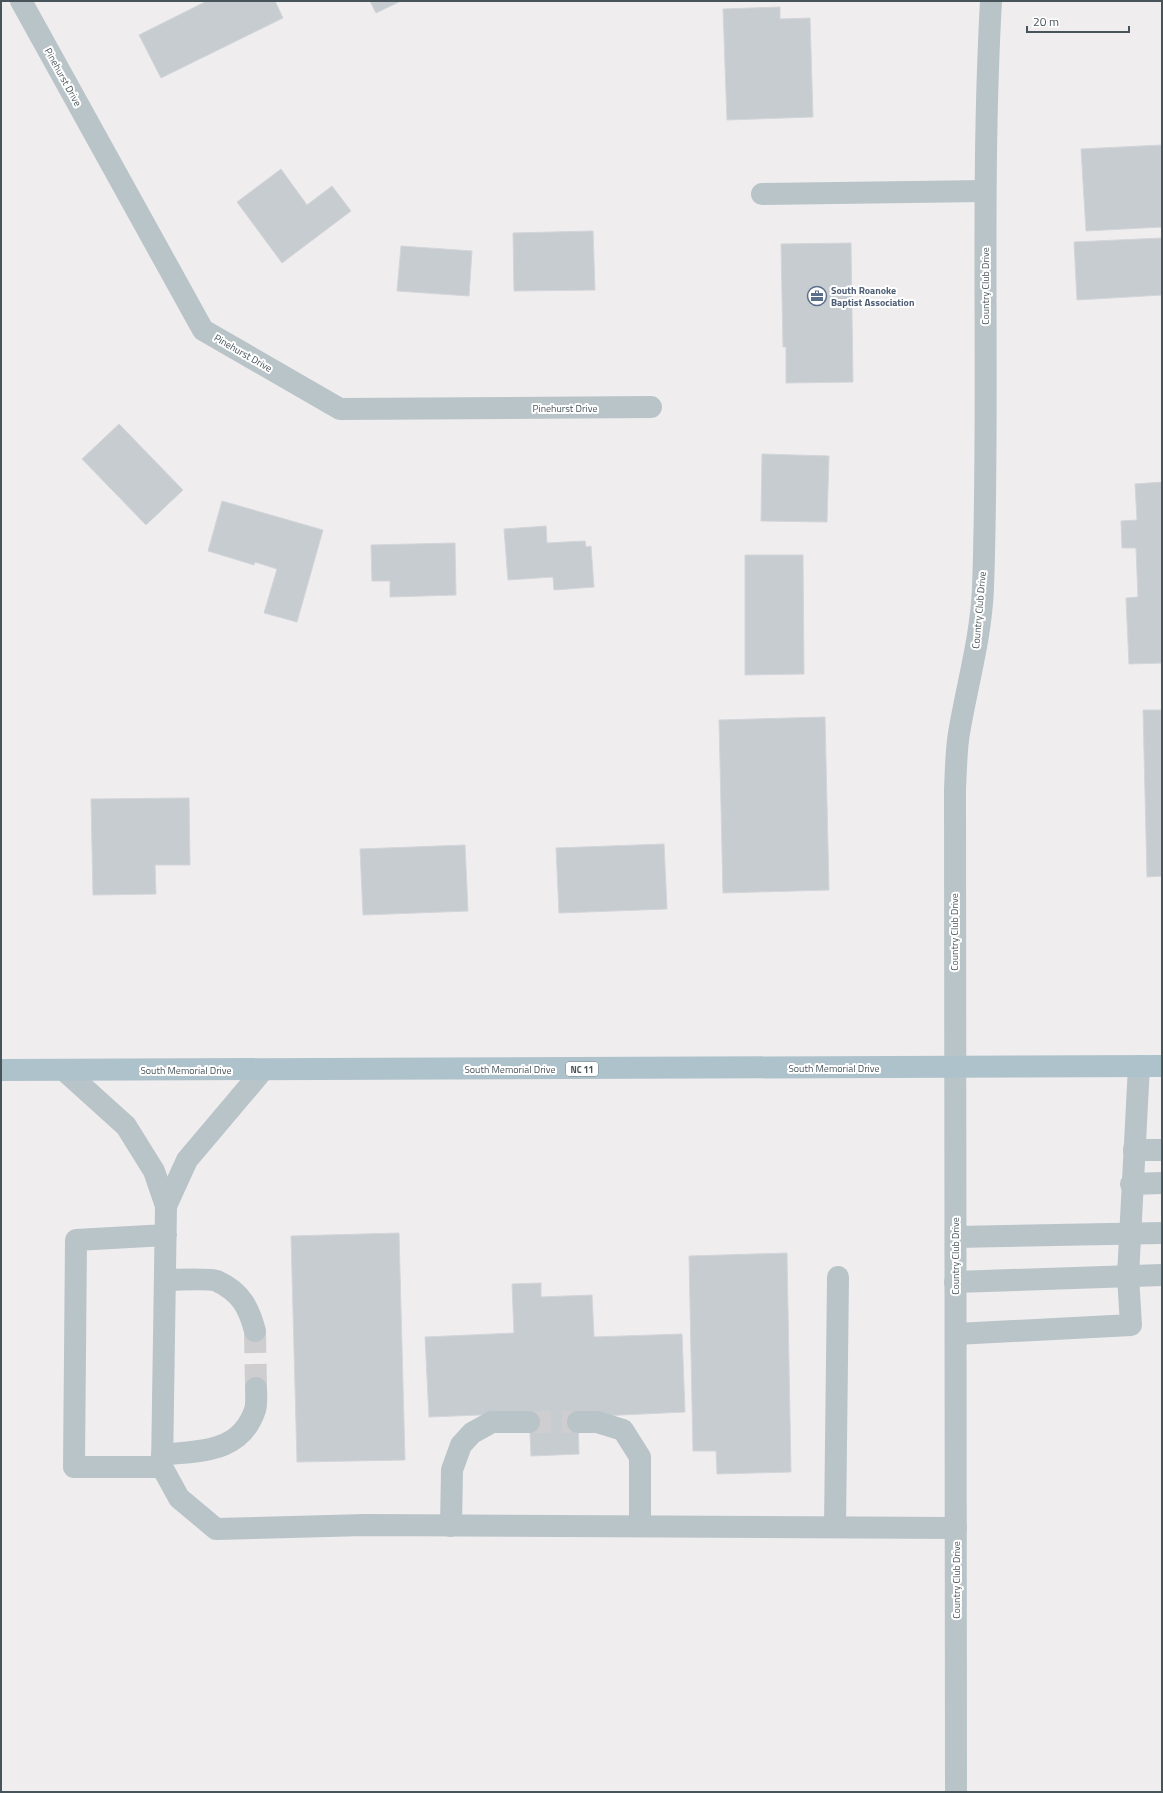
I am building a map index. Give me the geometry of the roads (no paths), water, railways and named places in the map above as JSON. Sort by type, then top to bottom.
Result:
[{"type":"main road","name":"South Memorial Drive","points":[[1,1070],[956,1068],[1162,1066]]},
{"type":"street","name":"Pinehurst Drive","points":[[21,1],[202,330],[340,409],[651,407]]},
{"type":"street","name":"Country Club Drive","points":[[956,1792],[955,789],[959,735],[975,657],[983,590],[986,408],[985,191],[987,74],[991,1]]},
{"type":"street","points":[[762,194],[985,191]]},
{"type":"street","points":[[956,1334],[1130,1326],[1128,1276],[1138,1066]]},
{"type":"street","points":[[64,1070],[126,1126],[154,1171],[166,1206],[162,1461],[179,1498],[216,1529],[365,1525],[956,1528]]},
{"type":"street","points":[[166,1206],[188,1160],[263,1070]]},
{"type":"street","points":[[1134,1150],[1162,1150]]},
{"type":"street","points":[[1132,1184],[1162,1183]]},
{"type":"street","points":[[956,1237],[1130,1235],[1162,1233]]},
{"type":"street","points":[[166,1235],[76,1240],[74,1467],[162,1461],[222,1447],[242,1434],[256,1409],[256,1388]]},
{"type":"street","points":[[955,1282],[1162,1276]]},
{"type":"street","points":[[835,1527],[838,1277]]},
{"type":"street","points":[[165,1280],[216,1281],[241,1297],[250,1314],[255,1331]]},
{"type":"street","points":[[451,1526],[452,1470],[461,1445],[472,1433],[492,1422],[529,1422]]},
{"type":"street","points":[[578,1422],[597,1422],[623,1430],[640,1457],[640,1526]]},
{"type":"tunnel","points":[[255,1331],[256,1388]]},
{"type":"tunnel","points":[[529,1422],[578,1422]]},
{"type":"place","name":"South Roanoke Baptist Association","points":[[817,296]]}]
